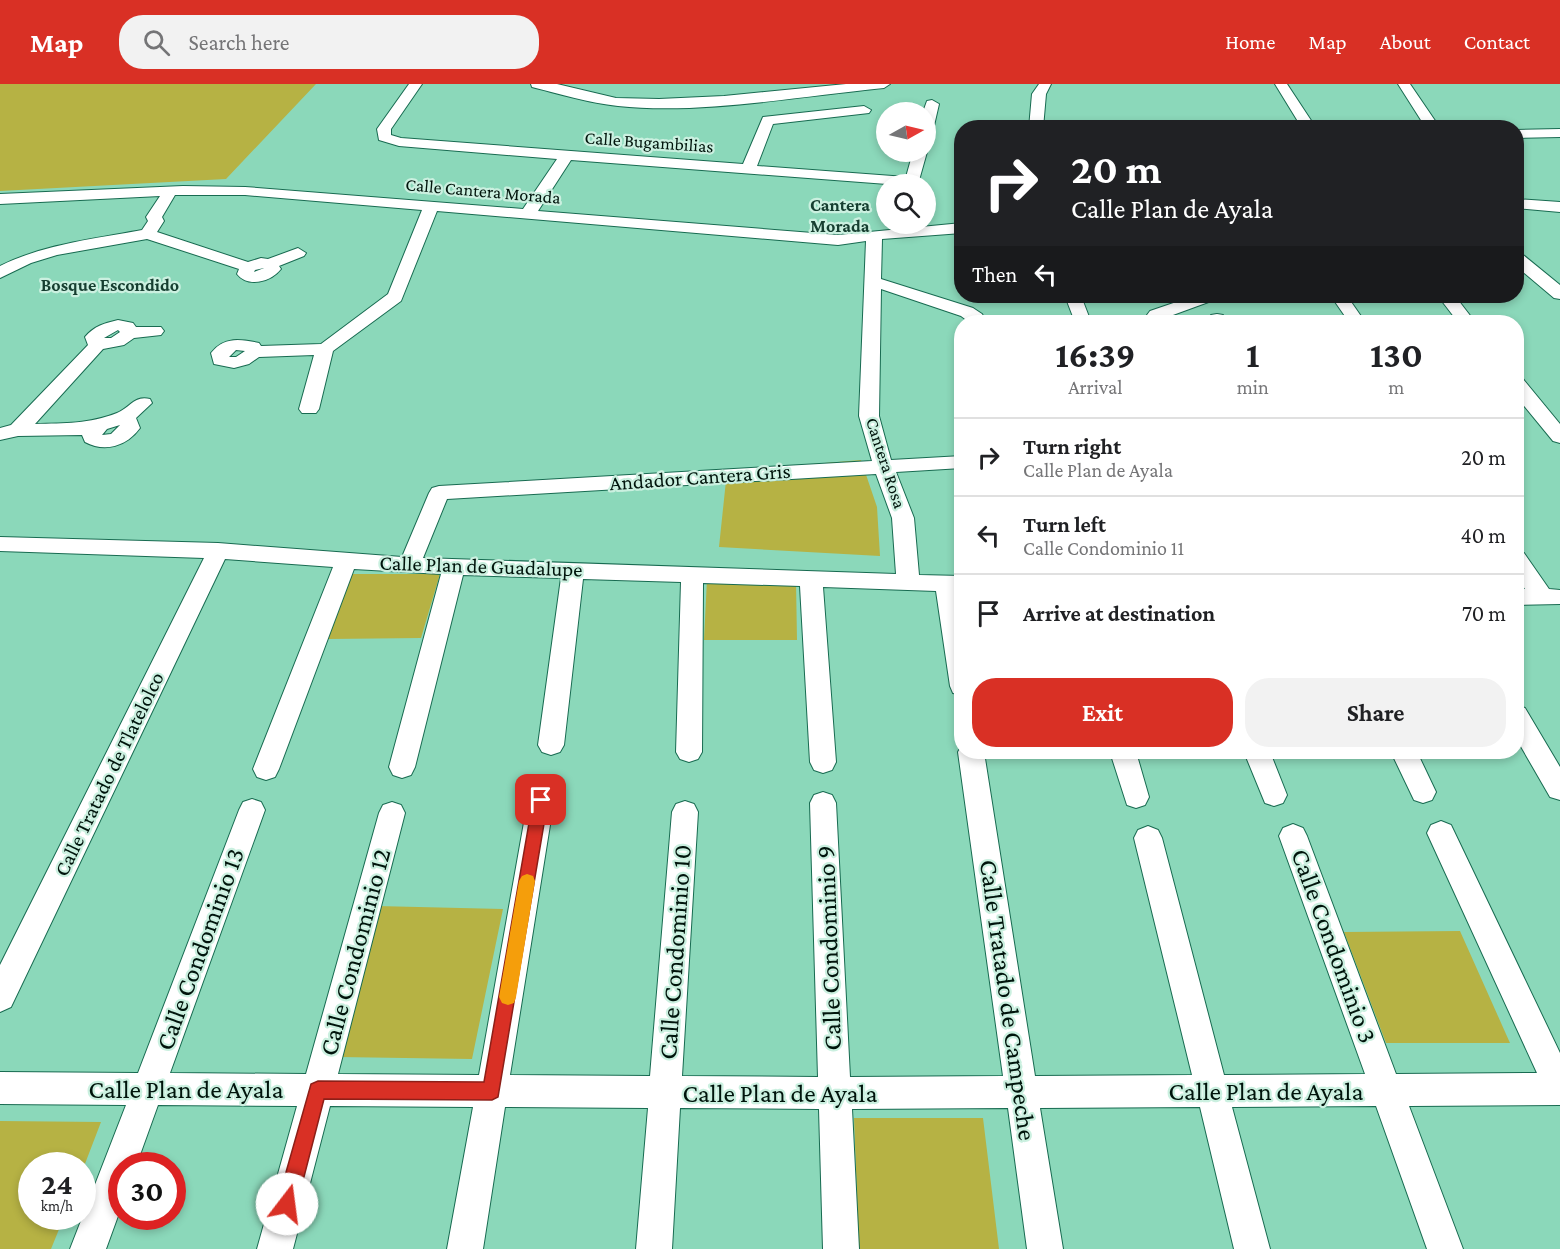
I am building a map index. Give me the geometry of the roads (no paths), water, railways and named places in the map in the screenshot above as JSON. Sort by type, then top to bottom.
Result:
[{"type":"street","name":"Calle Bugambilias","points":[[416,84],[384,129],[384,137],[399,142],[876,180]]},
{"type":"street","points":[[537,84],[627,103],[751,91],[884,84]]},
{"type":"street","points":[[596,98],[599,84]]},
{"type":"street","points":[[1037,120],[1039,94],[1045,84]]},
{"type":"street","points":[[1281,84],[1304,120]]},
{"type":"street","points":[[1404,84],[1428,120]]},
{"type":"street","points":[[748,169],[768,120],[864,110]]},
{"type":"street","points":[[1524,134],[1560,133]]},
{"type":"street","points":[[528,214],[567,155]]},
{"type":"street","name":"Calle Cantera Morada","points":[[0,199],[245,190],[838,240],[881,234]]},
{"type":"street","points":[[152,227],[154,217],[176,191]]},
{"type":"street","points":[[1524,204],[1560,207]]},
{"type":"street","points":[[213,378],[228,346],[242,361],[254,352],[325,349],[395,297],[431,206]]},
{"type":"street","points":[[0,273],[25,260],[54,251],[152,227],[250,272]]},
{"type":"street","name":"Calle Cantera Morada","points":[[936,228],[954,228]]},
{"type":"street","name":"Cantera Rosa","points":[[874,236],[868,405],[870,427],[903,518],[908,582]]},
{"type":"street","points":[[236,291],[250,272],[261,263],[270,264],[298,254]]},
{"type":"street","points":[[1524,263],[1557,290]]},
{"type":"street","points":[[874,282],[972,315]]},
{"type":"street","points":[[1156,315],[1189,303]]},
{"type":"street","points":[[1452,303],[1461,315]]},
{"type":"street","points":[[76,326],[98,337],[116,342],[129,333],[155,331]]},
{"type":"street","points":[[9,432],[98,337]]},
{"type":"street","points":[[309,409],[325,349]]},
{"type":"street","points":[[1524,393],[1560,437]]},
{"type":"street","points":[[9,432],[101,444],[124,436],[130,428],[128,421],[123,419],[143,403]]},
{"type":"street","name":"Andador Cantera Gris","points":[[409,565],[439,493],[954,462]]},
{"type":"street","name":"Calle Plan de Guadalupe","points":[[0,544],[218,551],[409,565],[954,583]]},
{"type":"street","name":"Calle Tratado de Tlatelolco","points":[[0,997],[218,551]]},
{"type":"street","points":[[266,769],[347,560]]},
{"type":"street","points":[[402,767],[454,566]]},
{"type":"street","points":[[1524,567],[1552,597]]},
{"type":"street","points":[[551,745],[573,570]]},
{"type":"street","points":[[689,752],[693,574]]},
{"type":"street","points":[[811,578],[824,762]]},
{"type":"street","points":[[1524,597],[1552,597]]},
{"type":"street","points":[[1524,729],[1559,789]]},
{"type":"street","name":"Calle Tratado de Campeche","points":[[972,759],[1045,1249]]},
{"type":"street","points":[[1125,759],[1136,797]]},
{"type":"street","points":[[1260,759],[1274,795]]},
{"type":"street","points":[[1407,759],[1423,792]]},
{"type":"street","points":[[465,1249],[541,800]]},
{"type":"street","name":"Calle Condominio 9","points":[[823,803],[841,1249]]},
{"type":"street","name":"Calle Condominio 13","points":[[88,1249],[252,810]]},
{"type":"street","name":"Calle Condominio 10","points":[[654,1249],[684,812]]},
{"type":"street","name":"Calle Condominio 12","points":[[318,1090],[393,813]]},
{"type":"street","points":[[1441,832],[1560,1089]]},
{"type":"street","name":"Calle Condominio 3","points":[[1293,836],[1387,1090]]},
{"type":"street","points":[[1148,838],[1252,1249]]},
{"type":"street","name":"Calle Plan de Ayala","points":[[0,1088],[835,1093],[1560,1089]]},
{"type":"street","points":[[274,1249],[318,1090]]},
{"type":"street","points":[[1387,1090],[1445,1249]]},
{"type":"district","name":"Cantera Morada","points":[[840,215]]},
{"type":"district","name":"Bosque Escondido","points":[[110,285]]}]
